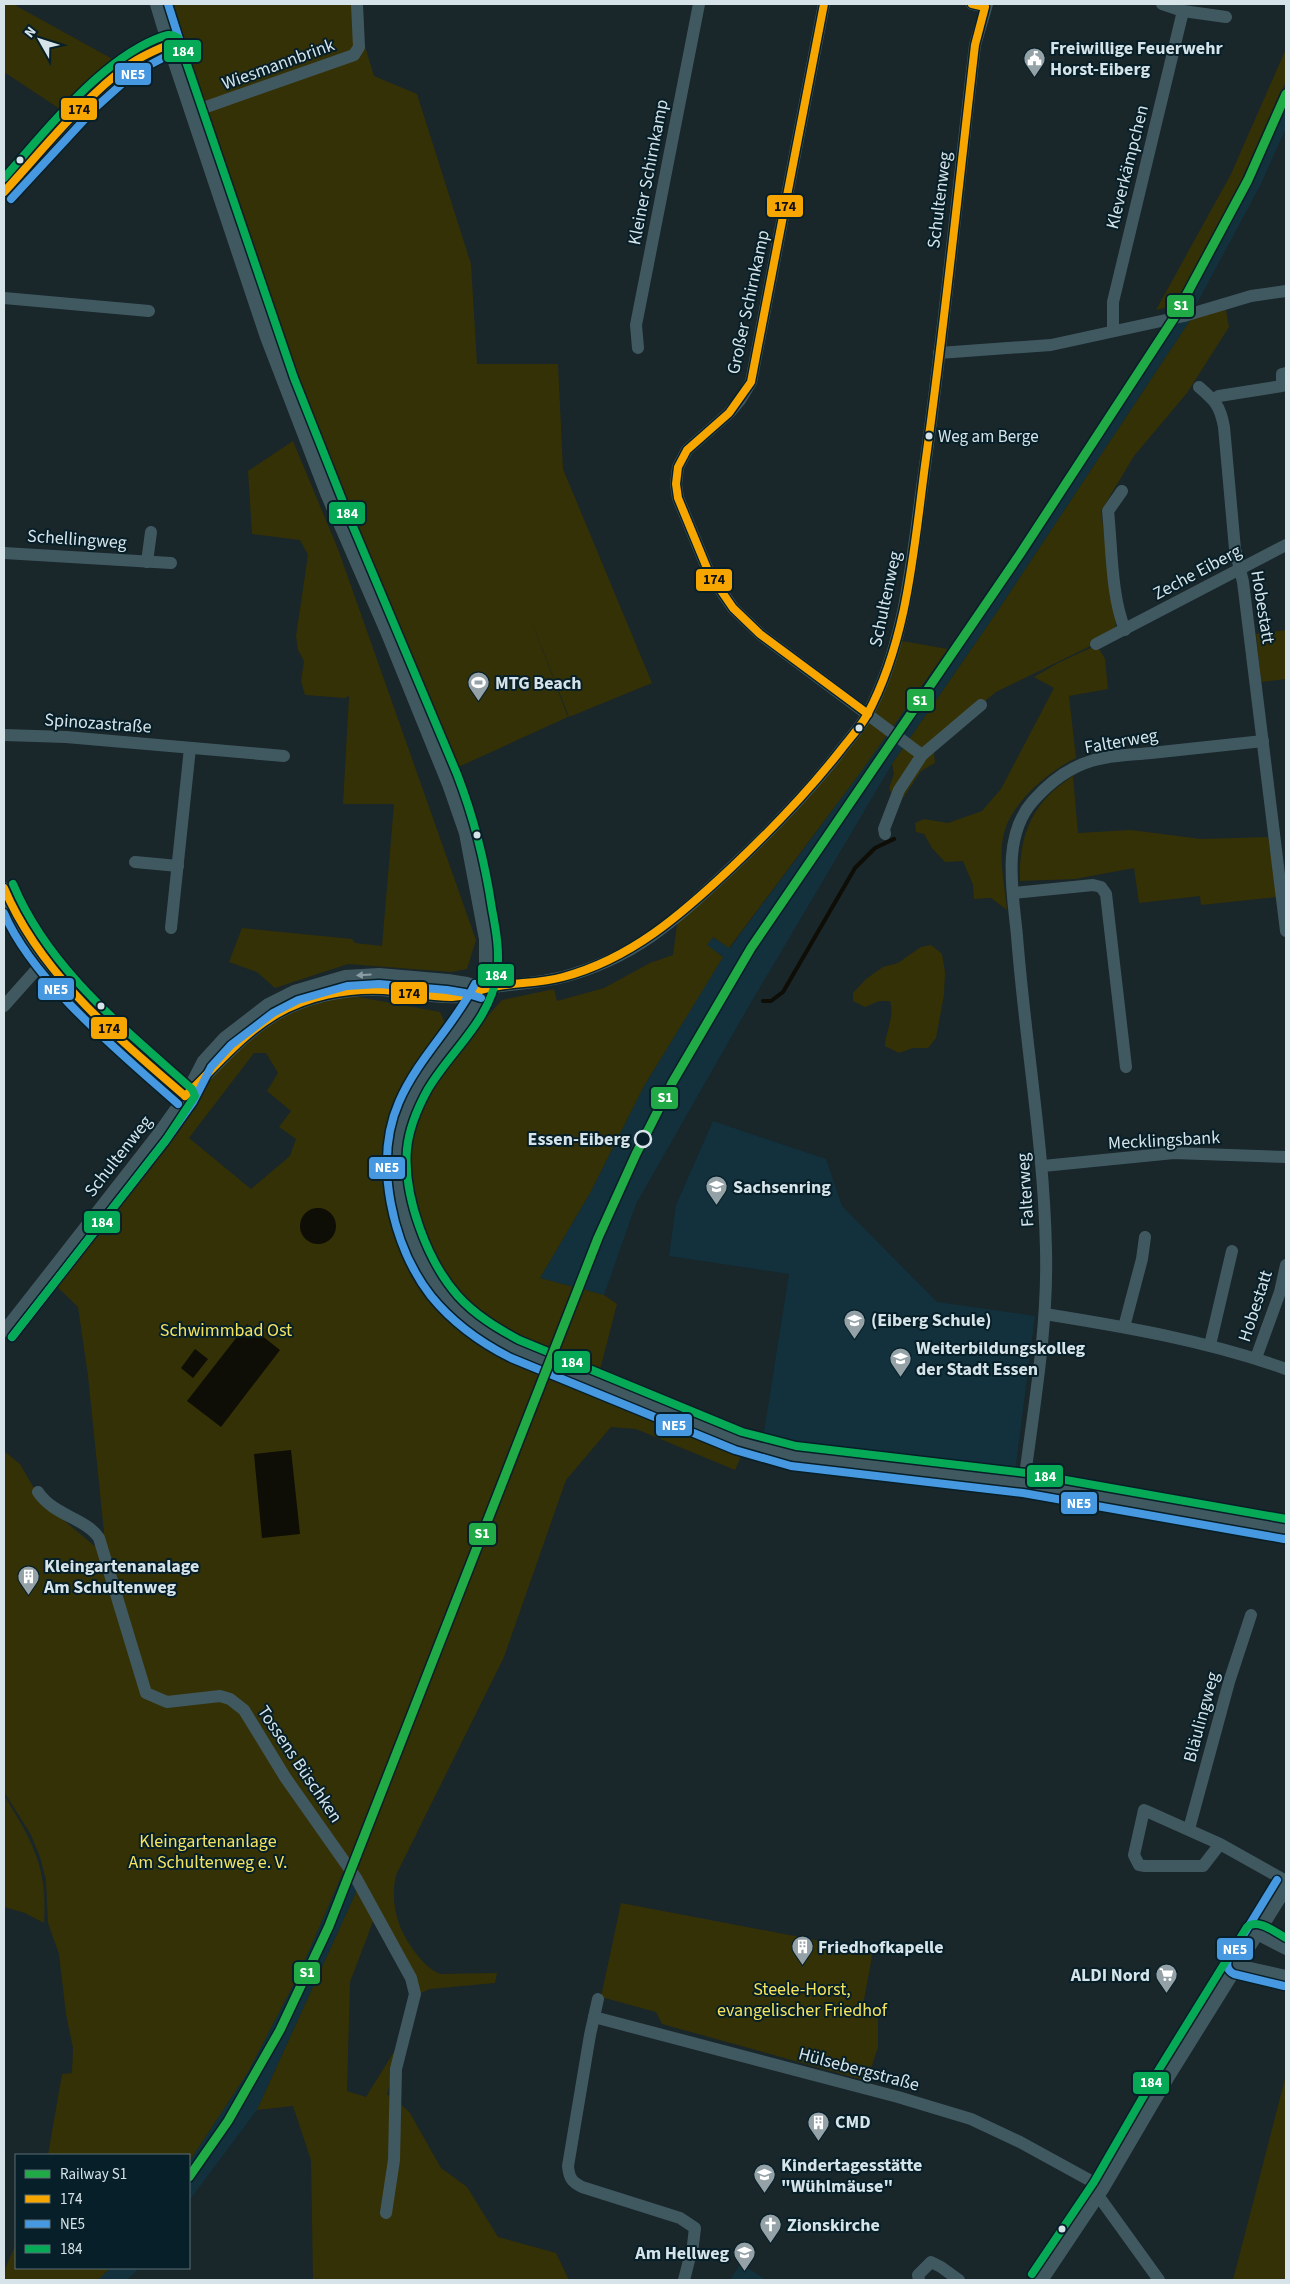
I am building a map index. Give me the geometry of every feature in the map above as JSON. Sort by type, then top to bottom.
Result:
[{"type":"street","points":[[158,4],[192,112],[272,346],[328,493],[388,631],[450,784],[467,833],[487,939],[488,964],[484,989],[466,1022],[430,1068],[419,1086],[405,1116],[398,1138],[397,1160],[400,1189],[418,1253],[436,1287],[474,1323],[504,1343],[739,1441],[794,1456],[1024,1483],[1286,1529]]},
{"type":"street","name":"Wiesmannbrink","points":[[192,112],[354,54],[359,47],[357,4]]},
{"type":"street","name":"Kleiner Schirnkamp","points":[[638,348],[636,325],[699,4]]},
{"type":"street","name":"Großer Schirnkamp","points":[[824,4],[751,382],[740,400],[728,413],[687,450],[678,467],[676,484],[678,498],[709,574],[733,608],[760,634],[868,714]]},
{"type":"street","points":[[972,4],[986,6]]},
{"type":"street","points":[[1162,4],[1183,11],[1226,17]]},
{"type":"street","name":"Schultenweg","points":[[4,1331],[158,1134],[185,1096],[237,1044],[274,1016],[300,1003],[342,992],[375,990],[465,997],[484,989],[561,977],[592,968],[622,954],[652,937],[684,912],[776,823],[814,783],[868,714],[884,678],[904,606],[939,353],[975,45],[986,6]]},
{"type":"street","name":"Kleverkämpchen","points":[[1113,332],[1113,302],[1183,11]]},
{"type":"street","points":[[4,192],[89,100],[128,65],[148,53],[170,44]]},
{"type":"street","points":[[939,353],[1051,345],[1184,316],[1251,296],[1286,291]]},
{"type":"street","points":[[4,298],[149,311]]},
{"type":"street","points":[[1214,400],[1219,396],[1282,386],[1282,374],[1286,373]]},
{"type":"street","name":"Hobestatt","points":[[1199,387],[1214,400],[1221,410],[1224,426],[1235,549],[1243,582],[1286,931]]},
{"type":"street","points":[[1122,492],[1108,511],[1120,618],[1125,630]]},
{"type":"street","name":"Schellingweg","points":[[147,562],[151,532]]},
{"type":"street","name":"Zeche Eiberg","points":[[1096,644],[1286,545]]},
{"type":"street","name":"Schellingweg","points":[[4,553],[171,563]]},
{"type":"street","points":[[885,834],[884,828],[899,790],[922,755],[981,706]]},
{"type":"street","points":[[868,714],[922,755]]},
{"type":"street","name":"Spinozastraße","points":[[4,735],[66,737],[284,756]]},
{"type":"street","name":"Falterweg","points":[[1024,1483],[1044,1314],[1046,1253],[1043,1166],[1037,1131],[1025,1019],[1011,867],[1014,846],[1022,818],[1031,803],[1067,772],[1101,759],[1264,741]]},
{"type":"street","points":[[171,928],[190,748]]},
{"type":"street","points":[[135,862],[178,866]]},
{"type":"street","points":[[1013,893],[1093,885],[1101,887],[1106,894],[1126,1066]]},
{"type":"street","points":[[4,891],[44,960],[120,1037],[185,1096]]},
{"type":"street","points":[[4,1006],[44,960]]},
{"type":"street","name":"Mecklingsbank","points":[[1043,1166],[1174,1153],[1286,1157]]},
{"type":"street","points":[[1124,1327],[1146,1238]]},
{"type":"street","points":[[1210,1346],[1232,1251]]},
{"type":"street","name":"Hobestatt","points":[[1256,1358],[1280,1292],[1286,1265]]},
{"type":"street","points":[[1044,1314],[1124,1327],[1210,1346],[1256,1358],[1286,1369]]},
{"type":"street","name":"Tossens Büschken","points":[[38,1492],[55,1510],[88,1528],[98,1538],[146,1693],[167,1702],[220,1696],[230,1699],[244,1710],[285,1777],[356,1878],[411,1978],[415,1994],[396,2069],[394,2160],[386,2213]]},
{"type":"street","name":"Bläulingweg","points":[[1189,1829],[1229,1682],[1251,1615]]},
{"type":"street","points":[[1220,1844],[1208,1861],[1198,1868],[1145,1866],[1136,1860],[1134,1855],[1144,1810],[1220,1844],[1286,1881]]},
{"type":"street","points":[[1040,2280],[1100,2191],[1166,2076],[1286,1885]]},
{"type":"street","points":[[1255,1933],[1286,1949]]},
{"type":"street","points":[[1237,1965],[1286,1976]]},
{"type":"street","points":[[598,2000],[578,2098],[568,2166],[569,2177],[582,2188],[680,2218],[695,2228],[693,2246],[684,2280]]},
{"type":"street","name":"Hülsebergstraße","points":[[594,2017],[898,2097],[971,2119],[1020,2142],[1100,2191]]},
{"type":"street","points":[[1100,2191],[1159,2280]]},
{"type":"street","points":[[919,2280],[918,2275],[930,2262],[941,2267],[959,2280]]},
{"type":"shaded area","points":[[1286,85],[1286,128],[1261,184],[1194,309],[1193,316],[995,615],[892,764],[746,1011],[636,1204],[604,1295],[540,1278],[590,1193],[644,1086],[723,956],[706,946],[712,937],[730,948],[860,773],[1017,552],[1179,300],[1244,179]]},
{"type":"shaded area","name":"Weiterbildungskolleg der Stadt Essen","points":[[713,1121],[826,1159],[842,1206],[937,1302],[1035,1316],[1015,1472],[763,1438],[789,1274],[669,1256],[676,1205]]},
{"type":"shaded area","points":[[318,1208],[331,1213],[336,1226],[331,1239],[318,1244],[305,1239],[300,1226],[305,1213]]},
{"type":"shaded area","points":[[247,1324],[280,1350],[221,1427],[187,1401]]},
{"type":"shaded area","points":[[195,1349],[208,1359],[193,1378],[181,1368]]},
{"type":"shaded area","points":[[291,1450],[300,1534],[262,1538],[254,1454]]},
{"type":"shaded area","points":[[344,1870],[358,1888],[257,2110],[190,2200],[190,2160],[248,2072],[298,1976]]},
{"type":"shaded area","name":"Am Hellweg","points":[[741,2263],[766,2280],[730,2280]]},
{"type":"shaded area","points":[[109,2269],[138,2269],[127,2280],[98,2280]]},
{"type":"green space","points":[[4,4],[13,4],[125,66],[72,117],[4,72]]},
{"type":"green space","points":[[172,4],[357,4],[357,20],[374,76],[417,94],[471,264],[477,364],[558,364],[563,469],[652,683],[569,717],[526,607],[568,717],[454,769],[398,626],[334,485],[275,335],[220,172]]},
{"type":"green space","points":[[1286,49],[1286,81],[1243,178],[1175,305],[1156,310],[1231,174]]},
{"type":"green space","points":[[1225,305],[1229,327],[1187,393],[1134,456],[1101,511],[1117,633],[996,692],[933,744],[935,763],[921,771],[903,798],[892,796],[889,788],[894,774],[892,764],[995,615],[1193,316]]},
{"type":"green space","points":[[293,441],[338,549],[476,940],[467,969],[451,972],[348,964],[275,988],[257,972],[229,962],[242,928],[352,939],[355,943],[382,946],[394,804],[343,804],[349,696],[345,698],[305,695],[301,681],[304,661],[298,650],[296,636],[308,555],[300,540],[252,534],[248,471]]},
{"type":"green space","points":[[1286,630],[1286,679],[1261,682],[1256,634]]},
{"type":"green space","points":[[896,640],[948,649],[860,773],[729,948],[713,937],[707,945],[723,957],[644,1086],[590,1193],[540,1278],[604,1295],[617,1304],[595,1389],[633,1404],[742,1454],[735,1470],[636,1429],[611,1427],[566,1480],[504,1657],[395,1880],[394,1901],[399,1924],[408,1942],[420,1959],[434,1971],[441,1974],[497,1973],[495,1983],[430,1989],[414,1996],[413,1969],[344,1870],[298,1976],[248,2072],[190,2160],[190,2154],[48,2154],[62,2074],[72,2073],[73,2048],[66,2014],[59,1954],[48,1923],[46,1880],[40,1857],[30,1833],[4,1792],[4,1451],[20,1464],[42,1502],[97,1548],[104,1532],[88,1376],[78,1307],[47,1277],[186,1096],[274,1016],[337,993],[440,1012],[445,1023],[443,1033],[462,1045],[502,1000],[554,989],[557,1001],[604,988],[650,963],[673,955],[678,918],[744,856],[859,728]],"holes":[[[254,1053],[266,1053],[278,1073],[267,1091],[291,1111],[279,1127],[296,1139],[290,1156],[251,1189],[189,1138]]]},
{"type":"green space","points":[[1097,645],[1105,659],[1108,689],[1069,696],[1076,758],[1043,779],[1023,799],[1008,821],[1002,842],[1007,910],[991,898],[974,899],[973,885],[963,861],[945,862],[932,848],[924,834],[916,832],[915,823],[924,819],[948,823],[982,811],[1001,789],[1054,688],[1034,677],[1058,663]]},
{"type":"green space","points":[[1073,776],[1078,833],[1131,830],[1201,839],[1268,837],[1278,897],[1201,905],[1200,896],[1139,903],[1134,868],[1075,879],[1020,881],[1022,848],[1031,821],[1047,797]]},
{"type":"green space","points":[[931,945],[942,954],[945,972],[944,995],[936,1038],[928,1048],[913,1048],[899,1053],[885,1046],[891,1018],[890,1001],[879,1001],[865,1007],[853,1001],[853,993],[866,979],[883,967],[898,963],[921,947]]},
{"type":"green space","points":[[4,1795],[23,1827],[36,1855],[45,1903],[44,1923],[25,1913],[4,1907]]},
{"type":"green space","points":[[358,1888],[374,1919],[350,1982],[347,2091],[366,2097],[400,2042],[387,2095],[392,2096],[410,2113],[441,2168],[467,2187],[498,2237],[556,2253],[569,2280],[313,2280],[311,2160],[293,2106],[257,2110]]},
{"type":"green space","name":"Steele-Horst, evangelischer Friedhof","points":[[621,1903],[873,1951],[863,2005],[878,2013],[878,2047],[867,2081],[662,2024],[656,2012],[601,1997]]},
{"type":"green space","points":[[1286,2075],[1286,2280],[1233,2280]]},
{"type":"green space","points":[[15,2246],[15,2269],[109,2269],[98,2280],[4,2280],[4,2271]]},
{"type":"waterway","points":[[763,1001],[771,1001],[783,992],[855,868],[875,848],[894,839]]},
{"type":"rail line","name":"S1","points":[[190,2176],[228,2121],[280,2030],[329,1926],[598,1238],[636,1154],[672,1083],[751,948],[1020,554],[1174,318],[1248,180],[1286,94]]},
{"type":"transit line","name":"NE5","points":[[11,199],[96,107],[134,73],[178,50],[180,42],[168,4]]},
{"type":"transit line","name":"174","points":[[824,4],[751,382],[729,413],[687,450],[678,467],[676,484],[678,498],[709,573],[733,608],[760,634],[868,714]]},
{"type":"transit line","name":"174","points":[[185,1096],[262,1023],[287,1008],[314,998],[356,990],[384,990],[443,997],[461,996],[497,986],[563,977],[588,969],[633,947],[674,918],[694,901],[774,826],[827,767],[861,724],[881,685],[892,654],[908,590],[939,355],[975,45],[985,7],[972,4]]},
{"type":"transit line","name":"184","points":[[4,178],[74,100],[114,64],[156,39],[170,35],[178,38],[294,378],[349,517],[457,774],[469,807],[482,857],[498,949],[498,965],[493,990],[479,1020],[428,1089],[414,1118],[407,1149],[409,1187],[419,1227],[436,1265],[458,1296],[479,1315],[519,1340],[742,1432],[796,1446],[1026,1473],[1286,1519]]},
{"type":"transit line","name":"174","points":[[4,192],[96,92],[134,62],[170,44]]},
{"type":"transit line","name":"184","points":[[12,1337],[166,1140],[195,1096],[192,1089],[115,1020],[68,971],[28,915],[13,884]]},
{"type":"transit line","name":"174","points":[[4,888],[38,949],[59,976],[107,1027],[185,1096]]},
{"type":"transit line","name":"NE5","points":[[4,913],[18,939],[57,991],[106,1040],[178,1104]]},
{"type":"transit line","name":"NE5","points":[[12,1337],[166,1140],[193,1102],[211,1067],[231,1045],[273,1013],[298,1000],[347,986],[379,984],[447,990],[481,998]]},
{"type":"transit line","name":"NE5","points":[[475,984],[457,1014],[416,1071],[399,1102],[391,1125],[387,1176],[397,1228],[417,1276],[440,1306],[458,1324],[478,1339],[511,1358],[735,1450],[791,1466],[1023,1493],[1284,1539]]},
{"type":"transit line","name":"NE5","points":[[1277,1880],[1227,1964],[1229,1970],[1234,1974],[1284,1986]]},
{"type":"transit line","name":"184","points":[[1032,2274],[1094,2182],[1158,2071],[1247,1927],[1256,1924],[1261,1925],[1286,1938]]},
{"type":"place","name":"Freiwillige Feuerwehr Horst-Eiberg","points":[[1034,77]]},
{"type":"place","name":"Weg am Berge","points":[[929,436]]},
{"type":"place","name":"MTG Beach","points":[[479,702]]},
{"type":"place","name":"Essen-Eiberg","points":[[643,1139]]},
{"type":"place","name":"Sachsenring","points":[[717,1206]]},
{"type":"place","name":"(Eiberg Schule)","points":[[855,1339]]},
{"type":"place","name":"Weiterbildungskolleg der Stadt Essen","points":[[900,1377]]},
{"type":"place","name":"Kleingartenanalage Am Schultenweg","points":[[28,1595]]},
{"type":"place","name":"Friedhofkapelle","points":[[802,1966]]},
{"type":"place","name":"ALDI Nord","points":[[1166,1994]]},
{"type":"place","name":"CMD","points":[[819,2141]]},
{"type":"place","name":"Kindertagesstätte \"Wühlmäuse\"","points":[[765,2194]]},
{"type":"place","name":"Zionskirche","points":[[771,2244]]},
{"type":"place","name":"Am Hellweg","points":[[745,2272]]},
{"type":"park label","name":"Schwimmbad Ost","points":[[226,1330]]},
{"type":"park label","name":"Kleingartenanlage Am Schultenweg e. V.","points":[[208,1851]]}]
